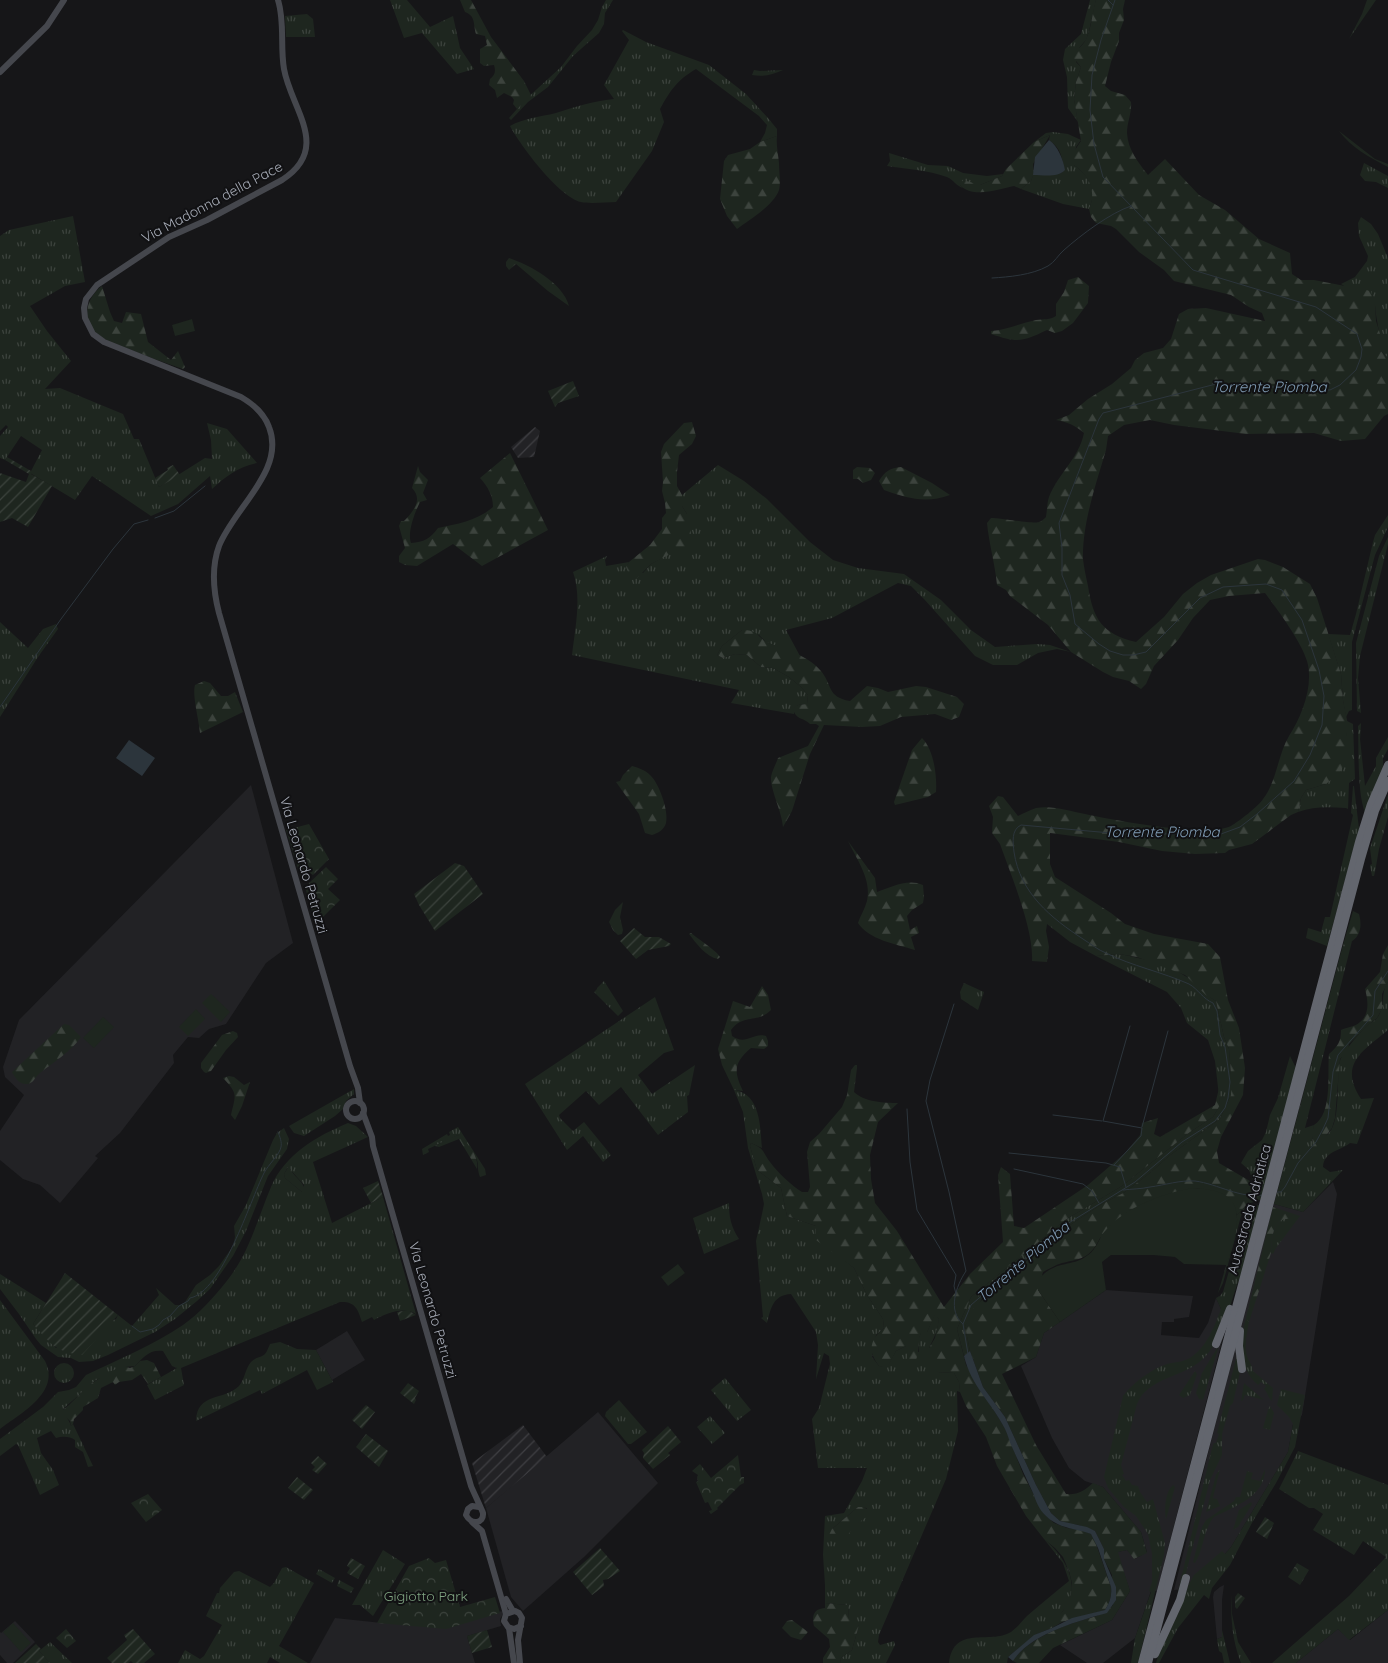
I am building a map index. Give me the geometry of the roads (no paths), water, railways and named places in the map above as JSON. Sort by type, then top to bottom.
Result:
[{"type":"highway","name":"Autostrada Adriatica","points":[[1148,1663],[1265,1220],[1287,1125],[1359,842],[1371,804],[1388,765]]},
{"type":"highway","name":"Autostrada Adriatica","points":[[1142,1663],[1256,1232],[1365,843],[1375,811],[1388,781]]},
{"type":"highway","points":[[1216,1344],[1228,1316],[1238,1282],[1244,1276]]},
{"type":"highway","points":[[1242,1369],[1239,1336],[1247,1301],[1245,1296]]},
{"type":"highway","points":[[1153,1621],[1151,1613],[1166,1550]]},
{"type":"highway","points":[[1152,1663],[1180,1600],[1186,1578]]},
{"type":"main road","points":[[0,72],[47,26],[64,0]]},
{"type":"main road","name":"Via Madonna della Pace","points":[[272,441],[267,422],[260,410],[250,402],[235,394],[104,342],[93,334],[84,313],[86,299],[92,289],[133,260],[177,233],[207,220],[282,180],[298,167],[306,147],[305,125],[284,71],[281,10],[278,0]]},
{"type":"main road","name":"Via Leonardo Petruzzi","points":[[272,441],[272,453],[261,480],[226,532],[219,546],[213,584],[216,602],[233,662],[353,1075],[356,1103]]},
{"type":"main road","points":[[356,1103],[363,1108],[363,1113],[356,1119],[351,1118],[346,1112],[347,1106],[356,1103]]},
{"type":"main road","name":"Via Leonardo Petruzzi","points":[[363,1113],[372,1137],[470,1486],[479,1507]]},
{"type":"main road","name":"Via Leonardo Petruzzi","points":[[356,1119],[372,1141]]},
{"type":"main road","name":"Via Leonardo Petruzzi","points":[[470,1486],[472,1500],[470,1507]]},
{"type":"main road","points":[[510,1613],[482,1518],[482,1510],[479,1507],[470,1507],[466,1515],[482,1532],[510,1613],[505,1622],[509,1628],[514,1663]]},
{"type":"main road","points":[[472,1522],[482,1518]]},
{"type":"main road","points":[[510,1613],[519,1613],[522,1616],[523,1621],[518,1640],[520,1663]]},
{"type":"main road","points":[[509,1628],[516,1629],[521,1626]]},
{"type":"waterway","name":"Torrente Piomba","points":[[1108,0],[1113,5]]},
{"type":"waterway","name":"Torrente Piomba","points":[[968,1354],[963,1324],[971,1305],[1059,1229],[1135,1182],[1182,1142],[1215,1121],[1225,1108],[1230,1082],[1225,1047],[1220,1035],[1217,1011],[1213,1003],[1189,984],[1126,962],[1100,950],[1071,931],[1049,913],[1030,892],[1017,867],[1013,844],[1016,830],[1021,825],[1122,834],[1221,834],[1240,827],[1294,781],[1310,755],[1322,725],[1324,696],[1319,670],[1302,620],[1282,590],[1266,584],[1223,587],[1200,598],[1146,652],[1133,655],[1123,655],[1110,651],[1075,624],[1070,595],[1062,575],[1062,548],[1059,523],[1103,413],[1216,384],[1330,390],[1340,385],[1356,370],[1362,349],[1357,334],[1316,307],[1193,270],[1103,177],[1094,144],[1090,110],[1092,75],[1101,40],[1115,0]]},
{"type":"waterway","points":[[992,278],[1028,273],[1048,266],[1087,231],[1105,219],[1131,206]]},
{"type":"waterway","points":[[155,518],[174,511],[205,486]]},
{"type":"waterway","points":[[0,707],[61,619],[113,549],[134,524],[148,520]]},
{"type":"waterway","points":[[1277,1192],[1281,1192],[1285,1187],[1298,1163],[1316,1142],[1323,1129],[1328,1118],[1333,1072],[1338,1055],[1373,1015],[1375,991],[1388,971]]},
{"type":"waterway","points":[[954,1004],[930,1080],[926,1101],[949,1192],[966,1271],[956,1291],[954,1305],[958,1319],[963,1324]]},
{"type":"waterway","points":[[1114,1165],[1141,1136],[1142,1128],[1103,1121],[1130,1026]]},
{"type":"waterway","points":[[1142,1127],[1168,1031]]},
{"type":"waterway","points":[[907,1109],[910,1162],[917,1210],[956,1275],[954,1286],[956,1294]]},
{"type":"waterway","points":[[1053,1115],[1102,1121]]},
{"type":"waterway","points":[[132,1326],[140,1332],[153,1329],[170,1316],[179,1306],[202,1292],[213,1280],[234,1244],[264,1173],[280,1150],[281,1141],[278,1132]]},
{"type":"waterway","points":[[1009,1153],[1106,1163],[1120,1167],[1126,1187]]},
{"type":"waterway","points":[[1014,1169],[1083,1184],[1092,1191],[1099,1203]]},
{"type":"waterway","points":[[1123,1190],[1195,1181],[1246,1195],[1263,1195]]},
{"type":"park label","name":"Gigiotto Park","points":[[426,1596]]}]
